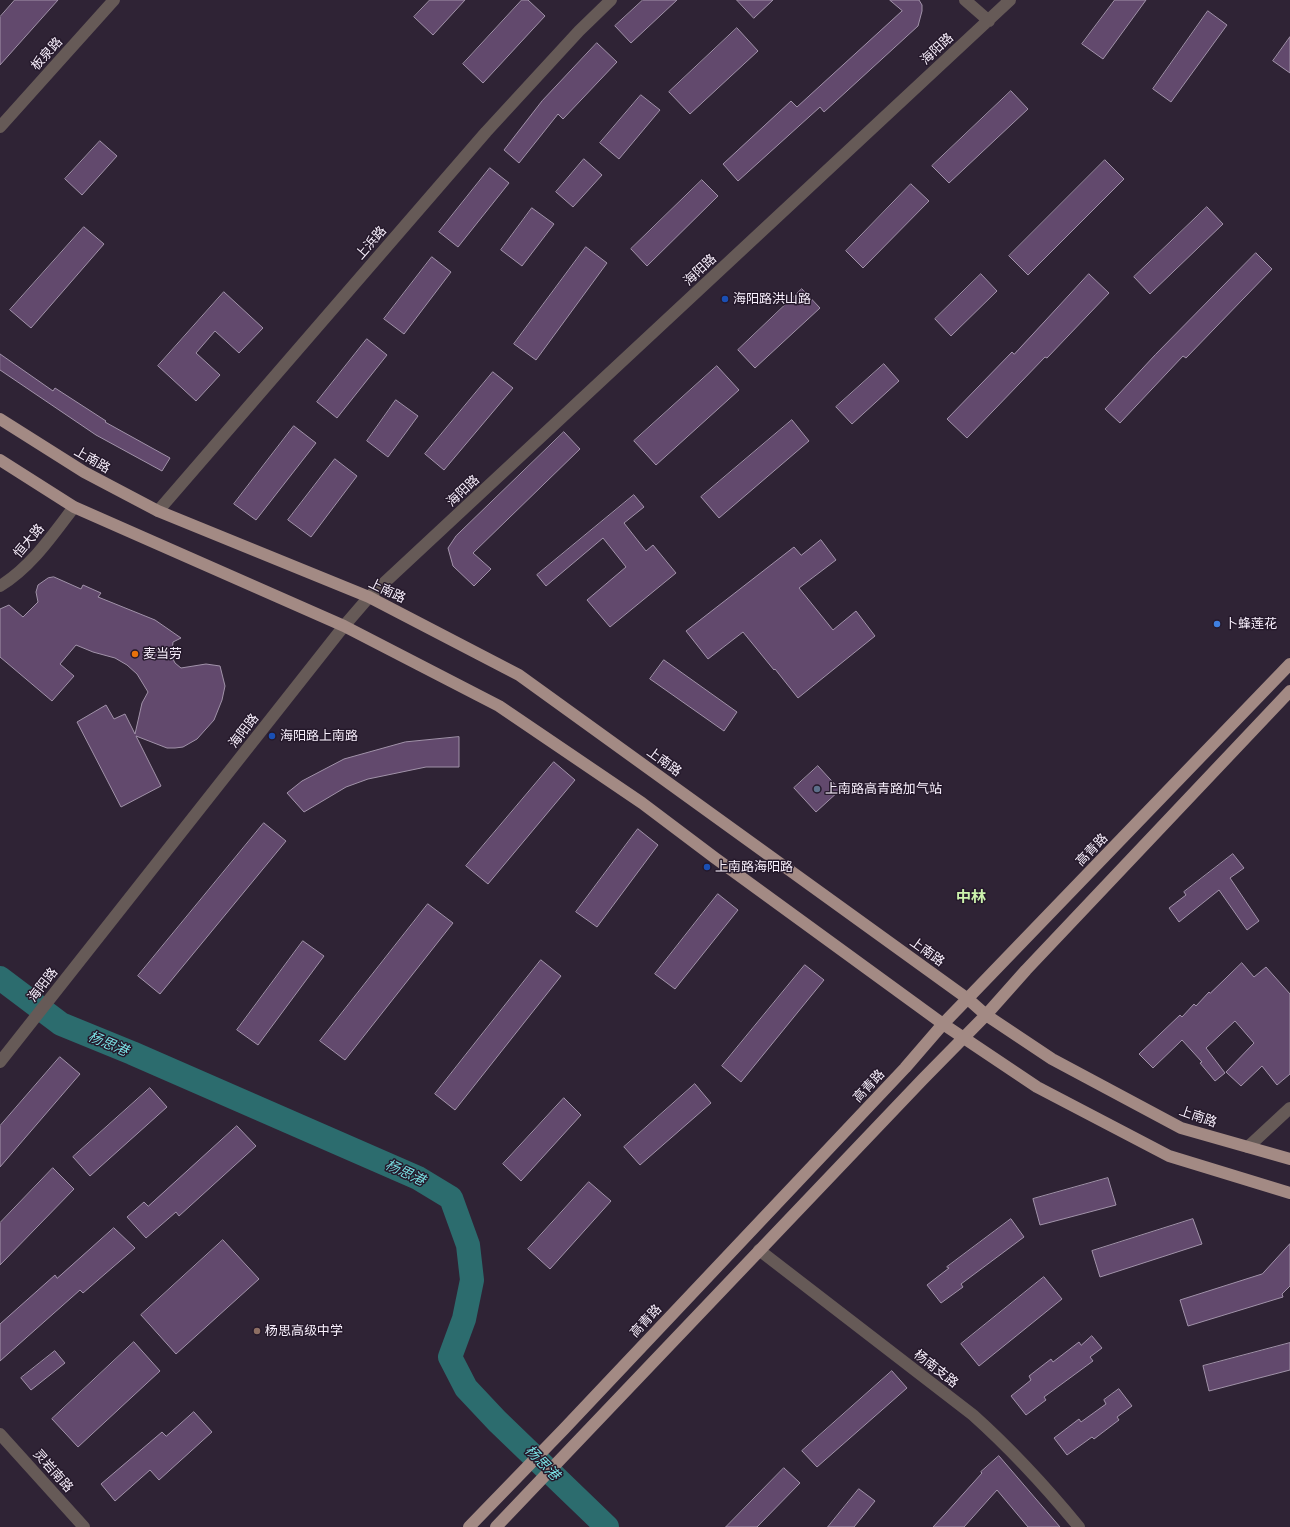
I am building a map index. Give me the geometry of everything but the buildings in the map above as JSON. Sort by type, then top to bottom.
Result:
[{"type":"main road","name":"上南路","points":[[0,419],[84,472],[158,511],[369,597],[519,675],[968,999],[986,1014],[1052,1059],[1181,1128],[1290,1159]]},
{"type":"main road","points":[[0,460],[74,507],[344,626],[499,706],[642,803],[943,1024],[1036,1087],[1169,1156],[1290,1193]]},
{"type":"main road","name":"高青路","points":[[469,1527],[564,1429],[900,1073],[943,1024],[1290,664]]},
{"type":"main road","points":[[496,1527],[986,1014],[1290,691]]},
{"type":"street","name":"板泉路","points":[[0,127],[114,0]]},
{"type":"street","name":"上浜路","points":[[158,511],[486,132],[579,31],[611,0]]},
{"type":"street","points":[[965,0],[989,21]]},
{"type":"street","name":"海阳路","points":[[0,1062],[344,626],[369,597],[1010,0]]},
{"type":"street","name":"恒大路","points":[[0,586],[18,574],[33,559],[74,507]]},
{"type":"street","points":[[1248,1147],[1290,1108]]},
{"type":"street","name":"杨南支路","points":[[759,1250],[973,1415],[1033,1473],[1079,1527]]},
{"type":"street","name":"灵岩南路","points":[[0,1434],[84,1527]]},
{"type":"waterway","name":"杨思港","points":[[0,978],[61,1024],[132,1053],[418,1178],[451,1198],[468,1245],[472,1280],[464,1319],[450,1357],[466,1388],[497,1421],[607,1527]]},
{"type":"place","name":"海阳路洪山路","points":[[725,299]]},
{"type":"place","name":"卜蜂莲花","points":[[1217,624]]},
{"type":"place","name":"麦当劳","points":[[135,654]]},
{"type":"place","name":"海阳路上南路","points":[[272,736]]},
{"type":"place","name":"上南路高青路加气站","points":[[817,789]]},
{"type":"place","name":"上南路海阳路","points":[[707,867]]},
{"type":"place","name":"杨思高级中学","points":[[257,1331]]},
{"type":"district","name":"中林","points":[[971,897]]}]
